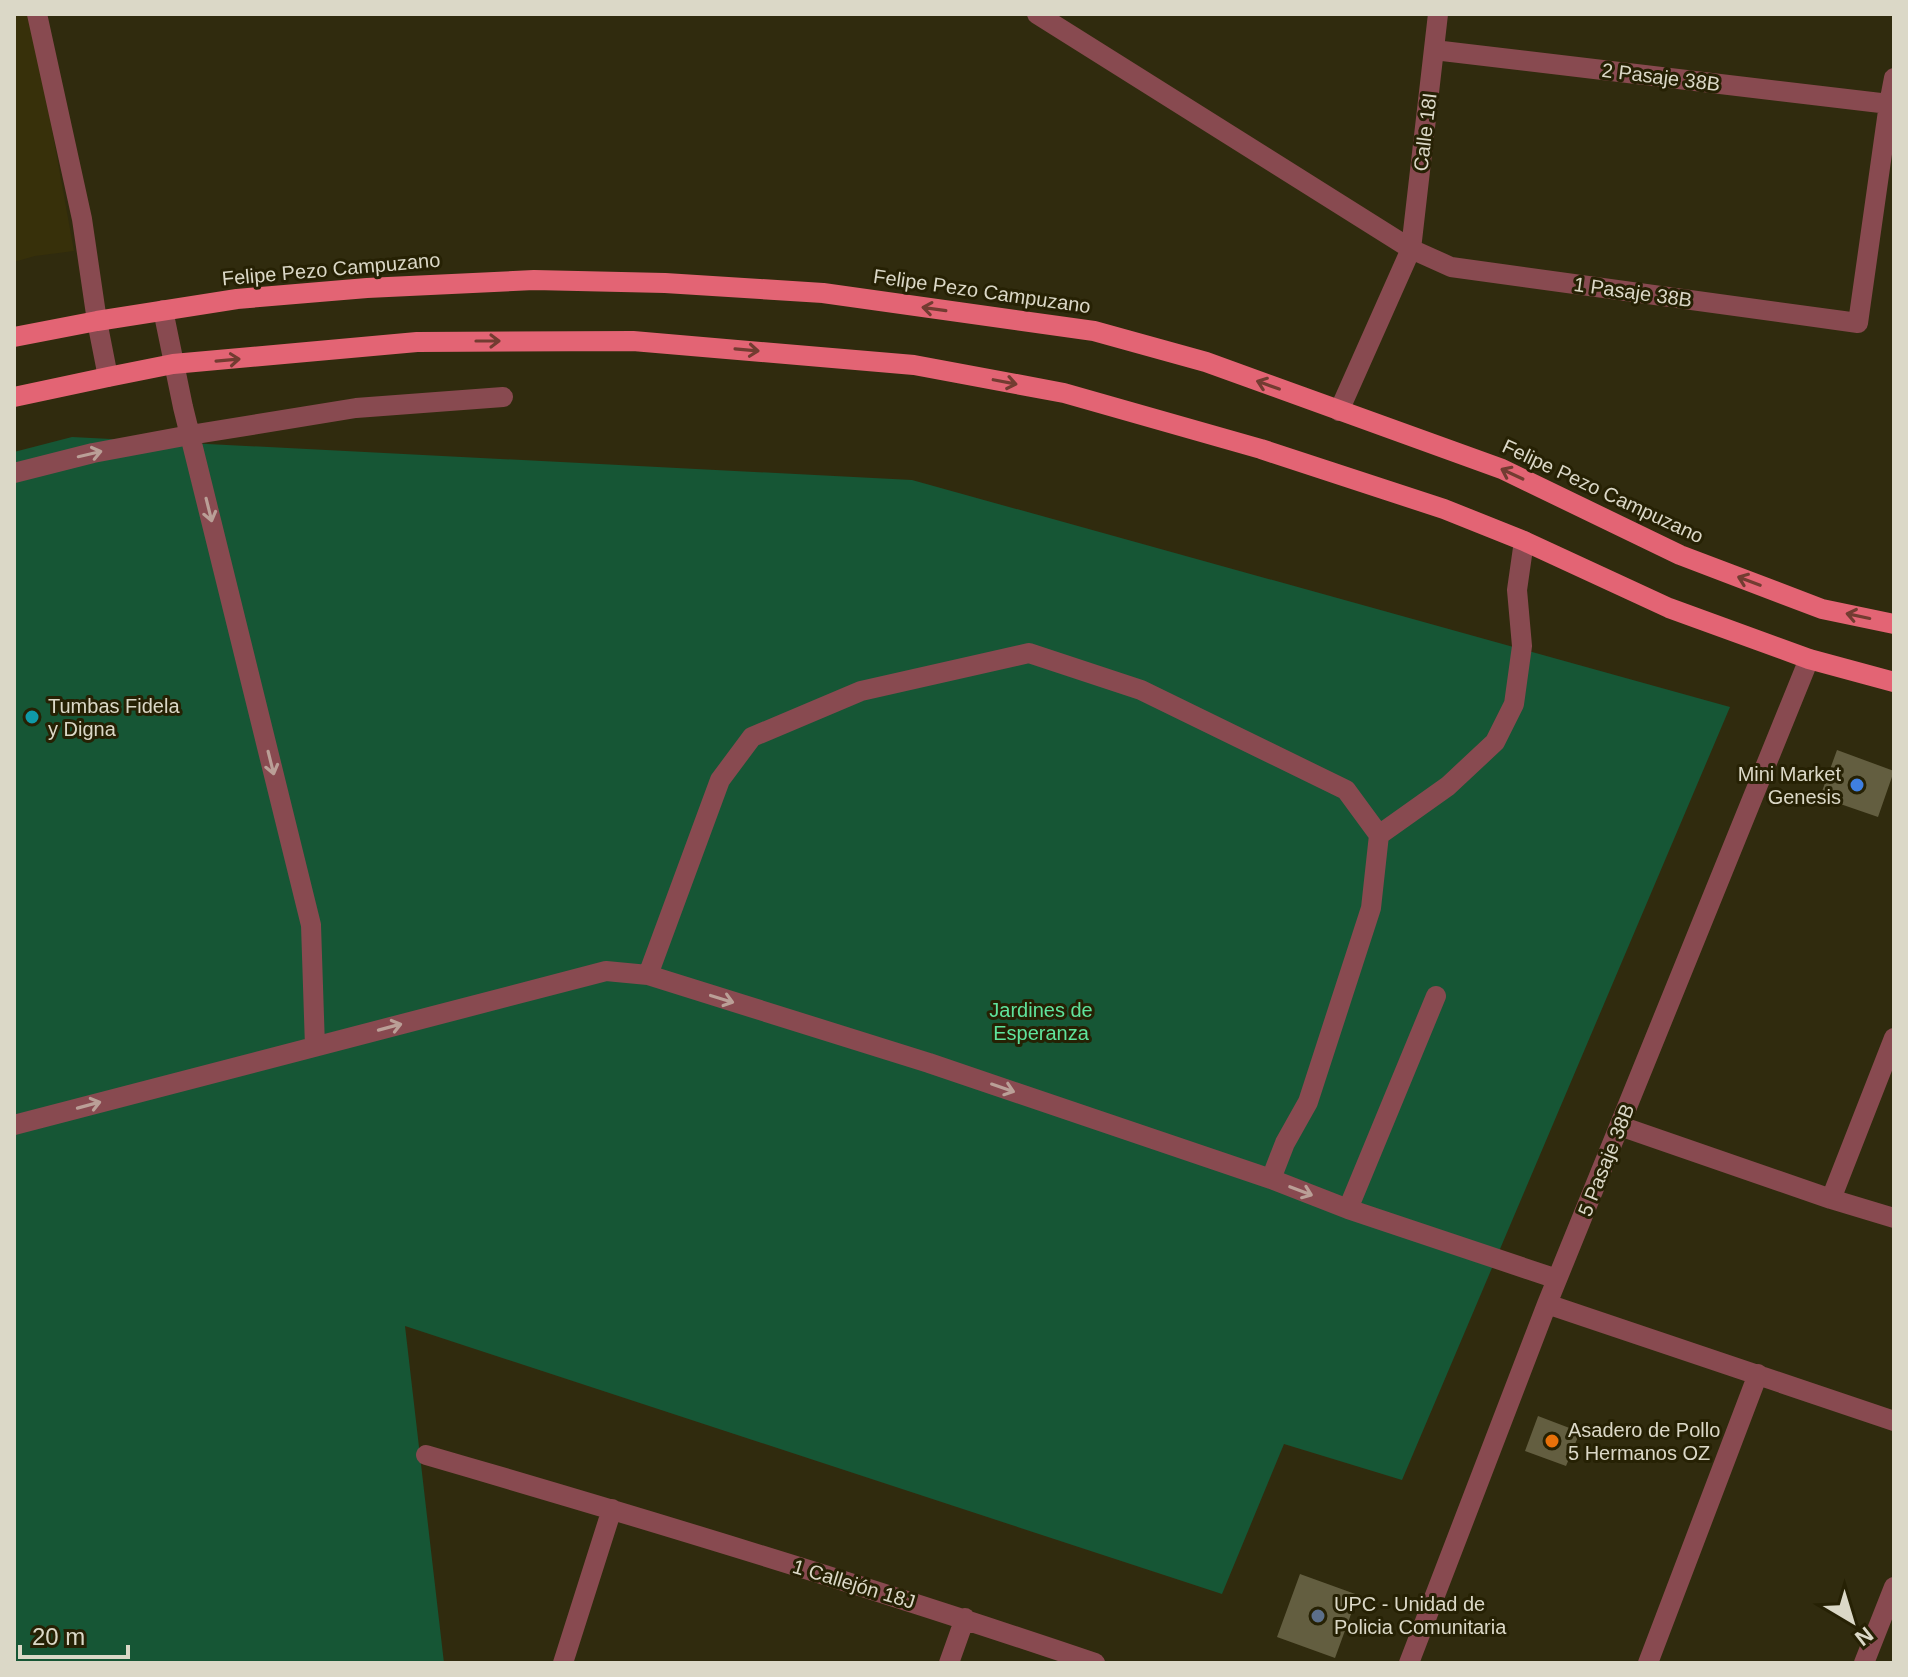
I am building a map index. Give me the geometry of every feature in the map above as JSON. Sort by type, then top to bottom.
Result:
[{"type":"main road","name":"Felipe Pezo Campuzano","points":[[14,337],[237,299],[367,288],[534,280],[665,283],[823,293],[1094,331],[1206,362],[1502,469],[1680,555],[1822,609],[1894,624]]},
{"type":"main road","points":[[14,397],[173,364],[417,342],[633,341],[914,365],[1064,393],[1261,449],[1444,509],[1524,541],[1669,608],[1809,659],[1894,682]]},
{"type":"street","points":[[37,14],[82,219],[108,377]]},
{"type":"street","name":"1 Pasaje 38B","points":[[1037,14],[1411,249],[1451,267],[1858,323],[1889,104]]},
{"type":"street","name":"Calle 18I","points":[[1339,411],[1411,249],[1438,14]]},
{"type":"street","name":"2 Pasaje 38B","points":[[1434,50],[1889,104]]},
{"type":"street","points":[[1889,104],[1894,78]]},
{"type":"street","points":[[163,310],[190,435],[311,925],[315,1047]]},
{"type":"street","points":[[14,473],[93,453],[356,408],[503,397]]},
{"type":"street","points":[[1379,835],[1448,786],[1495,742],[1514,704],[1522,646],[1517,590],[1524,541]]},
{"type":"street","points":[[648,975],[720,780],[752,737],[861,691],[1029,653],[1141,690],[1346,790],[1379,835],[1371,908],[1308,1102],[1285,1143],[1271,1179]]},
{"type":"street","name":"5 Pasaje 38B","points":[[1409,1663],[1547,1304],[1809,659]]},
{"type":"street","points":[[14,1125],[606,971],[648,975],[929,1063],[1557,1279]]},
{"type":"street","points":[[1348,1209],[1436,996]]},
{"type":"street","points":[[1831,1199],[1894,1038]]},
{"type":"street","points":[[1620,1126],[1894,1218]]},
{"type":"street","points":[[1547,1304],[1894,1421]]},
{"type":"street","points":[[1648,1663],[1758,1374]]},
{"type":"street","name":"1 Callejón 18J","points":[[426,1455],[965,1618],[1095,1663]]},
{"type":"street","points":[[563,1663],[612,1509]]},
{"type":"street","points":[[1864,1663],[1894,1587]]},
{"type":"street","points":[[949,1663],[965,1618]]},
{"type":"shaded area","points":[[14,14],[31,14],[74,251],[14,262]]},
{"type":"green space","name":"Jardines de Esperanza","points":[[72,437],[912,480],[1730,707],[1402,1480],[1284,1444],[1222,1594],[405,1326],[444,1663],[14,1663],[14,452]]},
{"type":"building","name":"Mini Market Genesis","points":[[1837,750],[1894,771],[1878,817],[1820,797]]},
{"type":"building","name":"Asadero de Pollo 5 Hermanos OZ","points":[[1538,1416],[1580,1432],[1566,1466],[1525,1451]]},
{"type":"building","name":"UPC - Unidad de Policia Comunitaria","points":[[1300,1574],[1358,1595],[1335,1658],[1277,1637]]},
{"type":"place","name":"Tumbas Fidela y Digna","points":[[32,717]]},
{"type":"place","name":"Mini Market Genesis","points":[[1857,785]]},
{"type":"place","name":"Asadero de Pollo 5 Hermanos OZ","points":[[1552,1441]]},
{"type":"place","name":"UPC - Unidad de Policia Comunitaria","points":[[1318,1616]]}]
